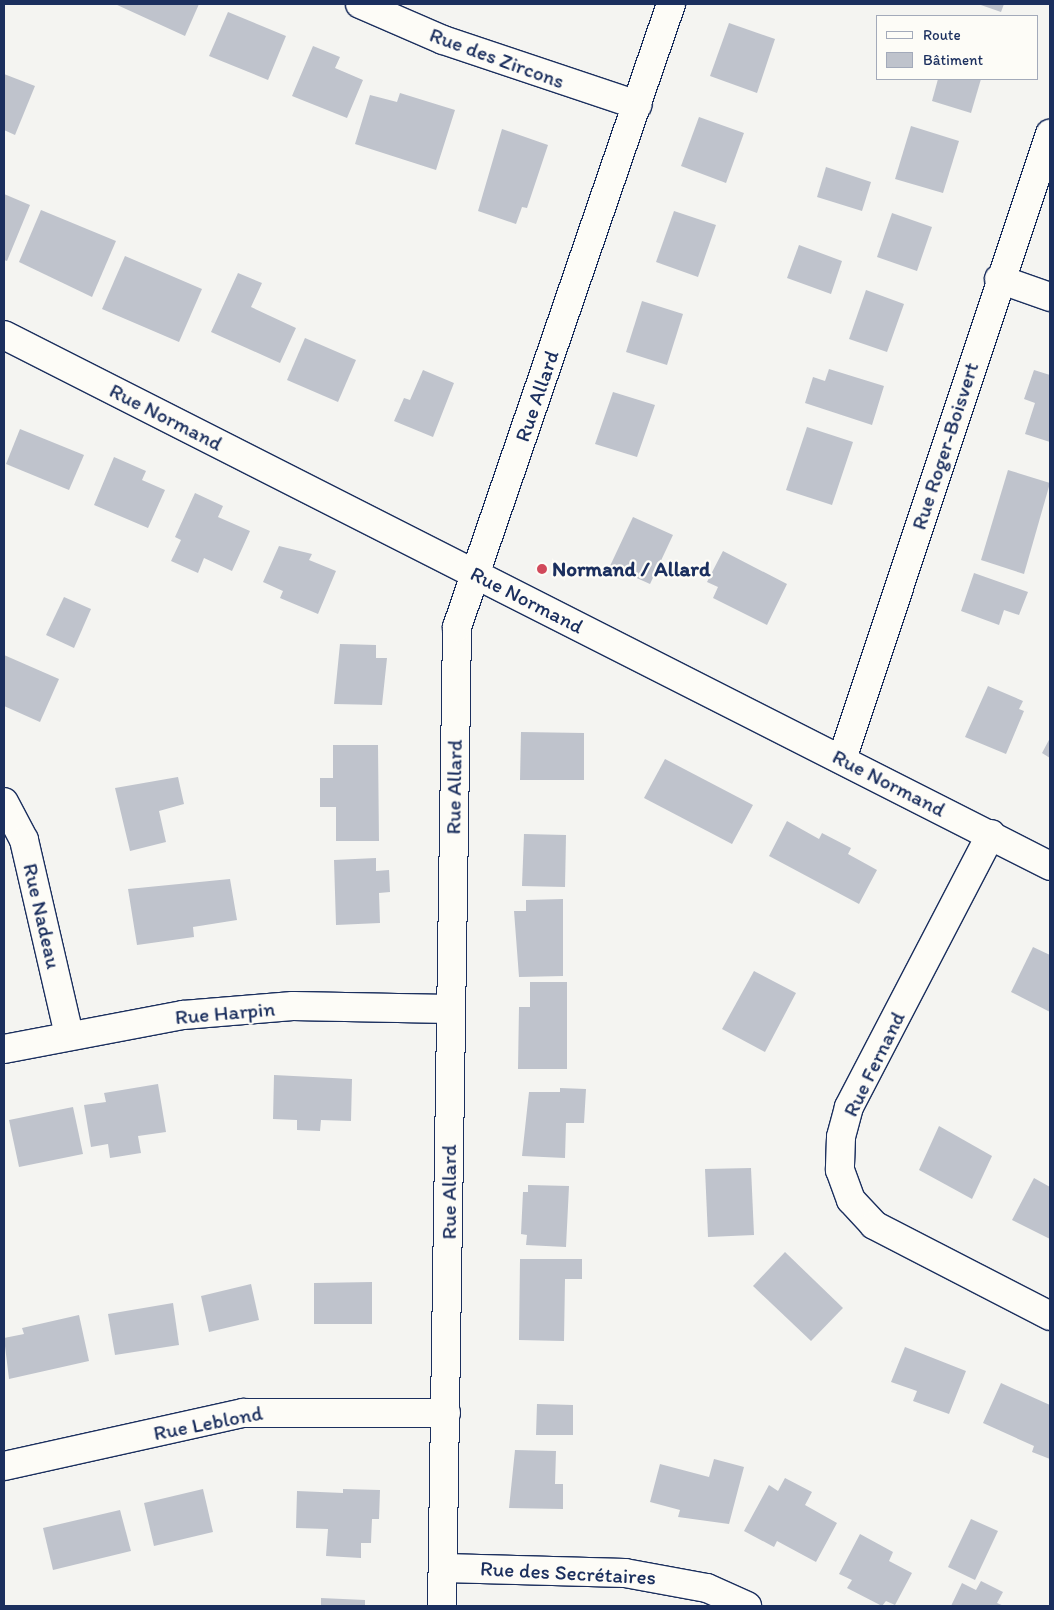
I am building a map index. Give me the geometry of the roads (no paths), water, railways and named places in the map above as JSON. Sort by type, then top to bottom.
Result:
[{"type":"street","name":"Rue des Zircons","points":[[360,4],[443,40],[637,105]]},
{"type":"street","name":"Rue Allard","points":[[442,1606],[457,628],[670,4]]},
{"type":"street","name":"Rue Roger-Boisvert","points":[[842,759],[999,278],[1050,134]]},
{"type":"street","points":[[999,278],[1050,296]]},
{"type":"street","name":"Rue Normand","points":[[4,335],[991,834],[1050,866]]},
{"type":"street","name":"Rue Nadeau","points":[[4,802],[24,840],[69,1035]]},
{"type":"street","name":"Rue Fernand","points":[[991,834],[849,1107],[841,1136],[840,1170],[851,1200],[874,1225],[1050,1316]]},
{"type":"street","name":"Rue Harpin","points":[[4,1049],[69,1035],[183,1015],[293,1006],[450,1009]]},
{"type":"street","name":"Rue Leblond","points":[[4,1466],[243,1413],[446,1413]]},
{"type":"street","name":"Rue des Secrétaires","points":[[444,1568],[625,1573],[707,1588],[747,1606]]},
{"type":"place","name":"Normand / Allard","points":[[542,569]]}]
